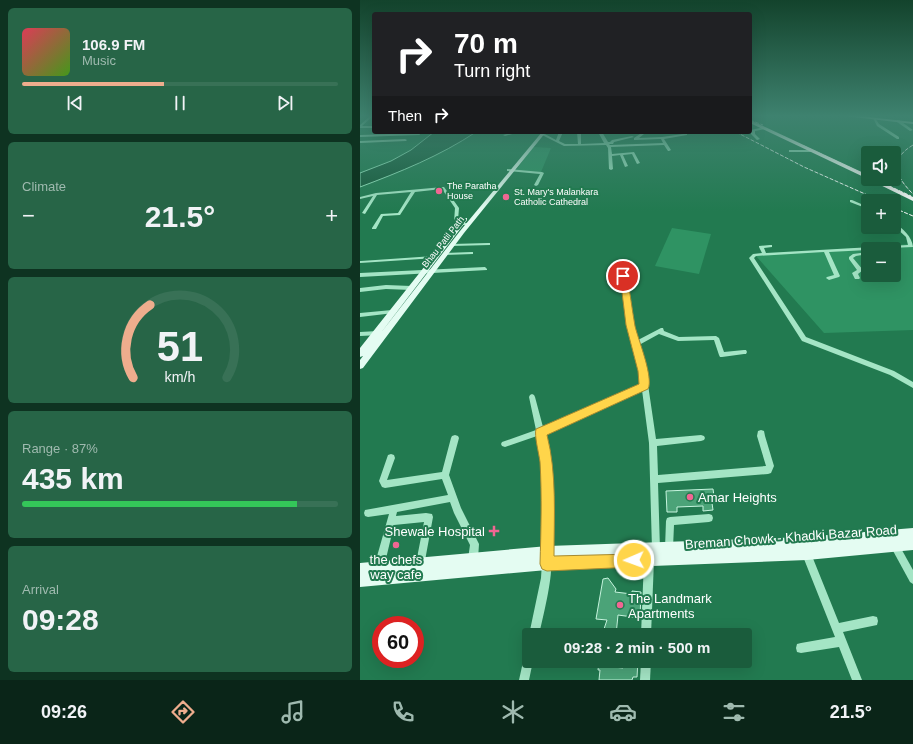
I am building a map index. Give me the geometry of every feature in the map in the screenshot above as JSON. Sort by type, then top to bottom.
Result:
[{"type":"highway","points":[[805,148],[861,175]]},
{"type":"highway","points":[[812,148],[861,171]]},
{"type":"highway","points":[[887,186],[911,196]]},
{"type":"highway","points":[[892,186],[911,196]]},
{"type":"main road","name":"Bhau Patil Path","points":[[360,354],[434,257],[530,148]]},
{"type":"main road","name":"Bhau Patil Path","points":[[360,366],[452,245],[464,224]]},
{"type":"main road","name":"Breman Chowk - Khadki Bazar Road","points":[[654,556],[669,548],[910,539]]},
{"type":"main road","name":"Breman Chowk - Khadki Bazar Road","points":[[360,570],[473,559],[807,554],[894,545],[910,539]]},
{"type":"main road","name":"Breman Chowk - Khadki Bazar Road","points":[[360,581],[547,558]]},
{"type":"street","points":[[608,148],[611,169]]},
{"type":"street","points":[[790,151],[812,151]]},
{"type":"street","points":[[799,151],[802,156]]},
{"type":"street","points":[[610,155],[633,153],[638,163]]},
{"type":"street","points":[[622,154],[626,166]]},
{"type":"street","points":[[511,170],[542,173],[536,185]]},
{"type":"street","points":[[360,198],[376,194],[443,188],[457,208],[456,221],[464,224]]},
{"type":"street","points":[[374,228],[382,215],[399,214],[414,190]]},
{"type":"street","points":[[364,213],[376,194]]},
{"type":"street","points":[[851,201],[861,205]]},
{"type":"street","points":[[901,230],[908,237],[912,246],[901,247]]},
{"type":"street","points":[[452,245],[488,244]]},
{"type":"street","points":[[766,255],[761,247],[770,246]]},
{"type":"street","points":[[861,249],[753,256],[752,259],[804,339],[892,373],[913,385]]},
{"type":"street","points":[[826,251],[837,276],[829,278]]},
{"type":"street","points":[[445,254],[470,253]]},
{"type":"street","points":[[856,278],[855,273],[860,270],[851,257],[861,254]]},
{"type":"street","points":[[361,262],[434,257]]},
{"type":"street","points":[[360,275],[432,270],[485,269]]},
{"type":"street","points":[[623,276],[631,325],[643,371],[653,443],[655,479],[654,556],[647,628]]},
{"type":"street","points":[[360,290],[411,288]]},
{"type":"street","points":[[360,315],[392,312]]},
{"type":"street","points":[[636,344],[661,330],[678,339],[716,338],[722,355],[744,352]]},
{"type":"street","points":[[360,334],[385,333]]},
{"type":"street","points":[[505,444],[540,432],[644,386]]},
{"type":"street","points":[[532,397],[544,449],[546,477],[546,578],[535,628]]},
{"type":"street","points":[[655,479],[768,470],[770,466],[761,433]]},
{"type":"street","points":[[456,438],[444,475],[452,498],[475,544],[473,559]]},
{"type":"street","points":[[653,443],[701,438]]},
{"type":"street","points":[[391,458],[383,480],[385,484],[444,475]]},
{"type":"street","points":[[368,513],[452,498]]},
{"type":"street","points":[[379,568],[394,509]]},
{"type":"street","points":[[391,521],[426,516],[429,518],[421,563]]},
{"type":"street","points":[[669,548],[670,521],[709,518]]},
{"type":"street","points":[[894,545],[913,580]]},
{"type":"street","points":[[807,554],[857,680]]},
{"type":"street","points":[[836,628],[872,620]]},
{"type":"street","points":[[801,648],[842,642]]},
{"type":"street","points":[[524,680],[527,668]]},
{"type":"street","points":[[645,680],[646,668]]},
{"type":"shaded area","points":[[414,148],[450,148],[405,169],[360,187],[360,173],[391,161]]},
{"type":"shaded area","points":[[532,148],[551,148],[541,172],[516,170]]},
{"type":"shaded area","points":[[672,228],[711,234],[699,274],[655,266]]},
{"type":"shaded area","points":[[901,245],[913,245],[913,330],[824,333],[756,256],[861,248],[861,282],[901,282]]},
{"type":"building","name":"Amar Heights","points":[[713,489],[715,503],[712,503],[713,510],[703,511],[703,506],[677,507],[677,512],[667,512],[666,491]]},
{"type":"building","name":"The Landmark Apartments","points":[[608,578],[616,589],[615,592],[632,594],[632,591],[641,592],[640,618],[618,615],[617,628],[604,628],[607,620],[596,619],[603,579]]},
{"type":"building","points":[[598,668],[638,668],[637,677],[633,677],[632,680],[599,680],[600,670],[598,670]]},
{"type":"railway","points":[[767,148],[804,167],[865,194]]},
{"type":"railway","points":[[808,148],[861,173]]},
{"type":"railway","points":[[909,148],[900,156],[897,162],[897,168],[898,175],[913,194]]},
{"type":"railway","points":[[889,186],[911,196]]},
{"type":"railway","points":[[901,211],[913,216]]},
{"type":"place","name":"The Paratha House","points":[[439,191]]},
{"type":"place","name":"St. Mary's Malankara Catholic Cathedral","points":[[506,197]]},
{"type":"place","name":"Amar Heights","points":[[690,497]]},
{"type":"place","name":"Shewale Hospital","points":[[494,531]]},
{"type":"place","name":"the chefs way cafe","points":[[396,545]]},
{"type":"place","name":"The Landmark Apartments","points":[[620,605]]},
{"type":"route","points":[[623,276],[631,325],[643,371],[644,386],[540,432],[544,449],[547,484],[547,564],[634,560]]}]
